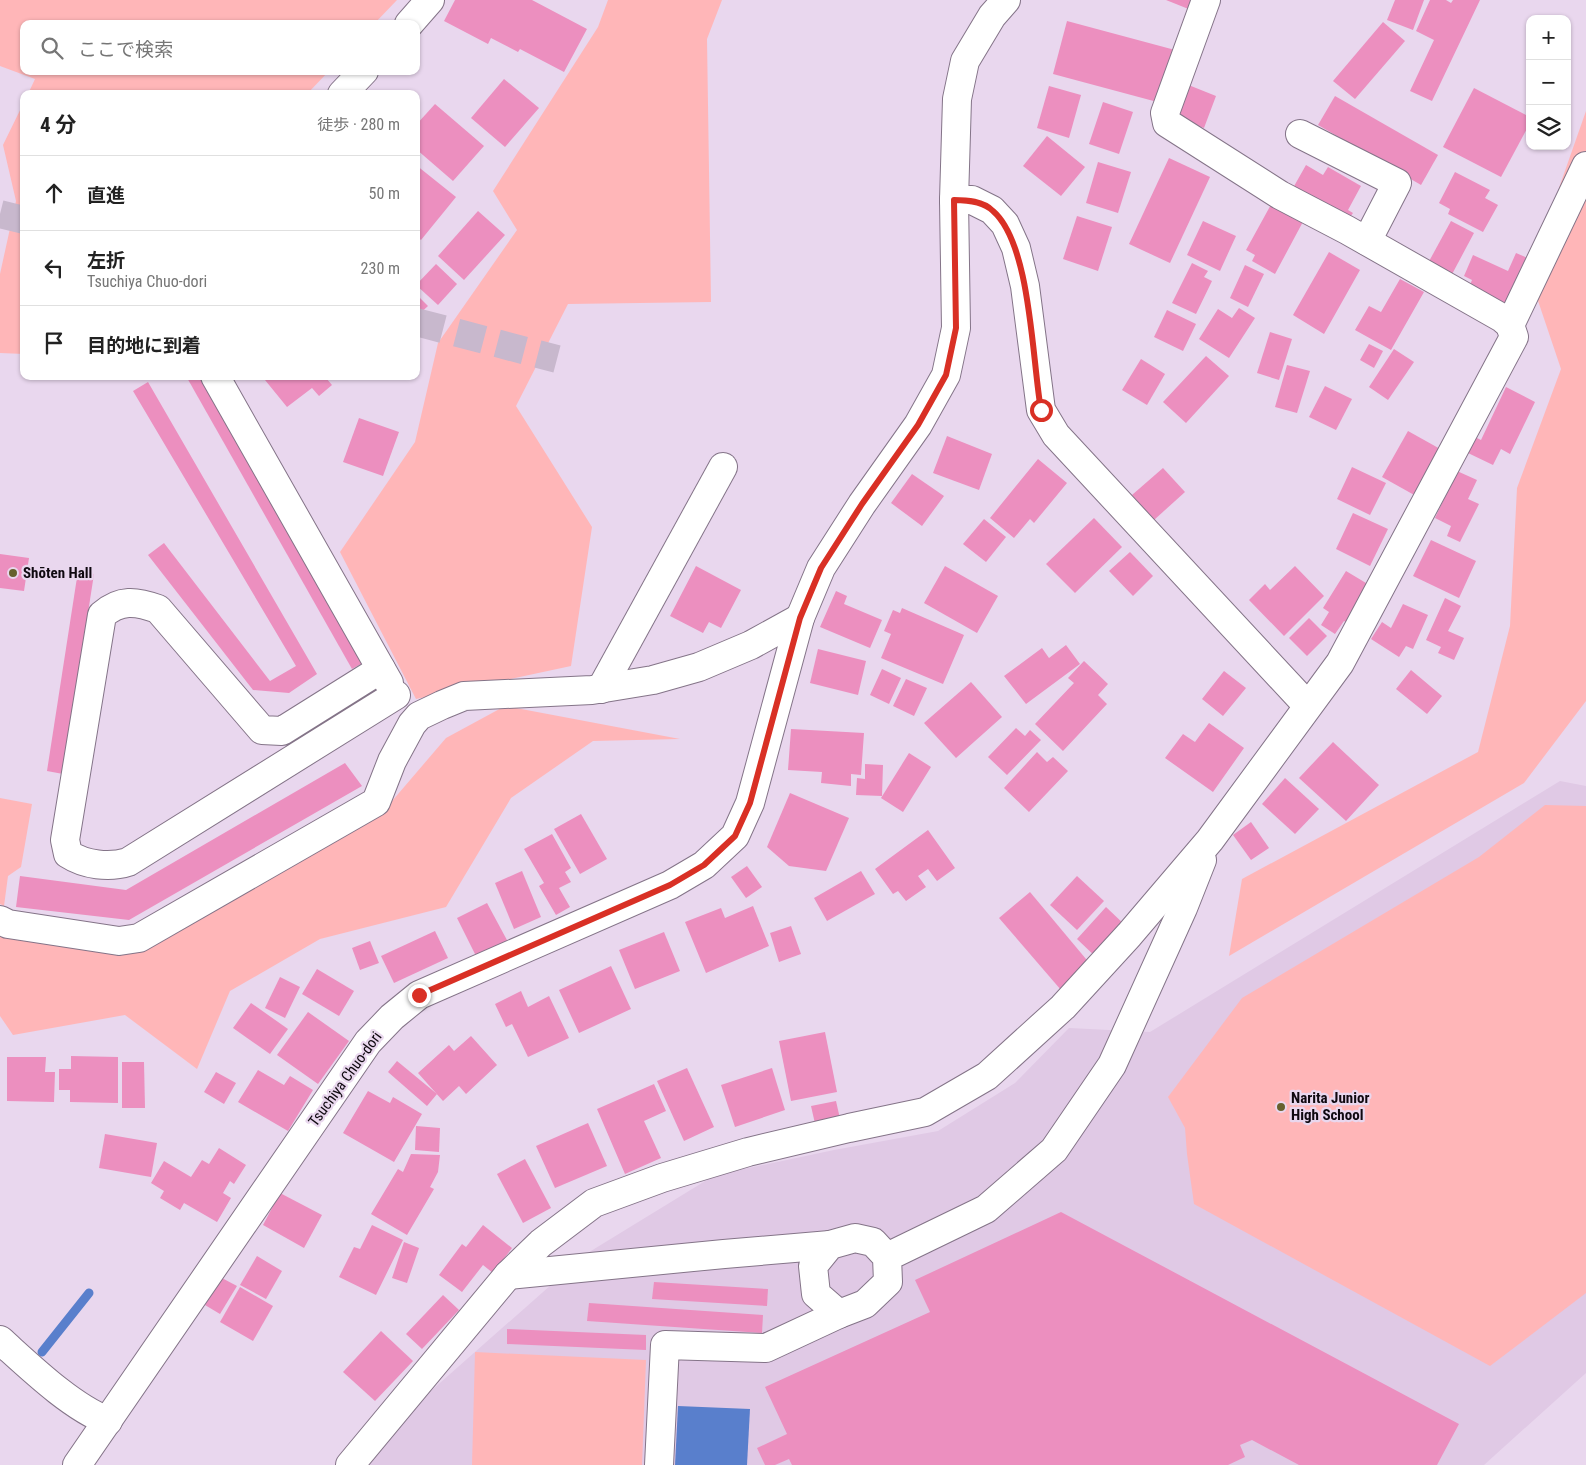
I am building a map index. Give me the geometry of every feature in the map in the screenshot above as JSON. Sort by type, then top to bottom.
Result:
[{"type":"street","points":[[412,20],[430,0]]},
{"type":"street","name":"Tsuchiya Chuo-dori","points":[[77,1465],[368,1042],[392,1017],[419,995],[670,885],[704,865],[735,836],[750,803],[800,618],[821,568],[862,504],[918,425],[946,375],[956,328],[954,200],[957,99],[964,61],[992,16],[1006,0]]},
{"type":"street","points":[[350,1465],[508,1275],[541,1244],[594,1203],[662,1178],[748,1152],[925,1112],[987,1076],[1063,1007],[1129,935],[1210,840],[1307,705],[1340,663],[1514,337],[1510,325],[1502,318],[1367,241],[1280,195],[1167,123],[1165,113],[1206,0]]},
{"type":"street","points":[[346,90],[360,75]]},
{"type":"street","points":[[1300,134],[1397,183],[1367,241]]},
{"type":"street","points":[[1510,325],[1586,166]]},
{"type":"street","points":[[954,200],[972,200],[992,210],[1005,224],[1016,248],[1025,286],[1041,410],[1056,435],[1307,705]]},
{"type":"street","points":[[216,380],[412,724]]},
{"type":"street","points":[[601,689],[723,467]]},
{"type":"street","points":[[381,668],[282,731],[262,730],[158,609],[145,604],[126,603],[111,606],[102,615],[66,840],[68,854],[78,860],[114,866],[128,862],[396,695]]},
{"type":"street","points":[[0,920],[8,924],[119,941],[139,938],[376,802],[392,761],[412,724],[419,716],[464,696],[601,689],[653,680],[699,667],[751,645],[800,618]]},
{"type":"street","points":[[887,1257],[986,1209],[1054,1150],[1112,1066],[1183,908],[1210,840]]},
{"type":"street","points":[[508,1275],[830,1245],[855,1238],[873,1242],[887,1257],[888,1282],[865,1304],[766,1348],[665,1345],[659,1465]]},
{"type":"street","points":[[830,1245],[812,1266],[816,1294],[839,1314]]},
{"type":"street","points":[[0,1340],[31,1368],[91,1414],[108,1421]]},
{"type":"shaded area","points":[[0,0],[397,0],[378,20],[20,20],[20,73],[0,66]]},
{"type":"shaded area","points":[[608,0],[722,0],[707,39],[711,302],[568,304],[516,406],[592,527],[571,666],[416,699],[340,552],[415,442],[438,343],[517,230],[493,191],[598,27]]},
{"type":"shaded area","points":[[24,75],[325,75],[311,90],[30,90],[35,79]]},
{"type":"shaded area","points":[[20,110],[20,354],[0,353],[0,274],[16,201],[3,145]]},
{"type":"shaded area","points":[[1586,111],[1586,701],[1524,783],[1229,956],[1242,879],[1478,752],[1510,626],[1517,488],[1561,369],[1532,283],[1560,185]]},
{"type":"shaded area","points":[[505,706],[680,739],[593,741],[511,798],[446,907],[320,939],[230,991],[197,1069],[125,1015],[13,1035],[0,1016],[0,930],[46,944],[118,952],[381,814],[446,738]]},
{"type":"shaded area","name":"Narita Junior High School","points":[[1560,781],[1586,786],[1586,1373],[1484,1465],[340,1465],[415,1405],[586,1254],[715,1175],[938,1131],[1015,1083],[1069,1028],[1150,1032]]},
{"type":"shaded area","points":[[0,798],[32,804],[21,867],[8,876],[4,906],[0,904]]},
{"type":"shaded area","points":[[1545,805],[1586,806],[1586,1293],[1490,1366],[1194,1204],[1185,1128],[1168,1097],[1242,998],[1479,857]]},
{"type":"shaded area","points":[[475,1352],[646,1360],[642,1465],[472,1465]]},
{"type":"water","points":[[678,1406],[750,1409],[747,1465],[675,1465]]},
{"type":"building","points":[[455,0],[532,0],[587,29],[564,72],[520,49],[518,52],[491,38],[488,44],[444,21]]},
{"type":"building","points":[[1166,0],[1195,0],[1191,10]]},
{"type":"building","points":[[1395,0],[1424,0],[1413,30],[1387,20]]},
{"type":"building","points":[[1430,0],[1446,0],[1451,3],[1453,0],[1480,0],[1432,101],[1410,91],[1434,40],[1416,31]]},
{"type":"building","points":[[1067,21],[1175,50],[1161,103],[1053,74]]},
{"type":"building","points":[[1383,22],[1405,41],[1355,99],[1333,81]]},
{"type":"building","points":[[504,79],[539,108],[505,147],[471,118]]},
{"type":"building","points":[[1186,84],[1216,96],[1204,128],[1173,117]]},
{"type":"building","points":[[1049,86],[1081,95],[1069,138],[1037,128]]},
{"type":"building","points":[[1474,88],[1526,115],[1526,130],[1501,177],[1443,147]]},
{"type":"building","points":[[1335,96],[1438,155],[1421,185],[1318,125]]},
{"type":"building","points":[[1103,102],[1133,112],[1119,154],[1089,144]]},
{"type":"building","points":[[435,104],[484,146],[453,181],[420,152],[420,121]]},
{"type":"building","points":[[1047,136],[1085,167],[1061,196],[1023,166]]},
{"type":"building","points":[[1169,158],[1210,177],[1170,263],[1129,244]]},
{"type":"building","points":[[1098,162],[1131,172],[1118,213],[1086,203]]},
{"type":"building","points":[[1306,165],[1323,175],[1328,167],[1361,186],[1348,210],[1353,213],[1348,220],[1293,188]]},
{"type":"building","points":[[420,168],[456,197],[420,239]]},
{"type":"building","points":[[1455,172],[1490,190],[1485,198],[1498,205],[1483,232],[1448,214],[1450,209],[1439,203]]},
{"type":"building","points":[[1273,201],[1305,218],[1275,274],[1252,261],[1255,255],[1246,250]]},
{"type":"building","points":[[478,211],[505,235],[464,280],[438,256]]},
{"type":"building","points":[[1077,216],[1112,227],[1098,271],[1063,259]]},
{"type":"building","points":[[1203,221],[1236,236],[1220,271],[1187,255]]},
{"type":"building","points":[[1451,221],[1474,233],[1450,278],[1427,265]]},
{"type":"building","points":[[1329,252],[1360,270],[1324,334],[1293,315]]},
{"type":"building","points":[[1516,253],[1537,262],[1515,313],[1467,292],[1472,280],[1464,276],[1473,255],[1508,271]]},
{"type":"building","points":[[1192,263],[1208,271],[1204,277],[1212,281],[1196,314],[1172,303]]},
{"type":"building","points":[[436,264],[457,284],[438,305],[420,289],[420,281]]},
{"type":"building","points":[[1245,265],[1264,274],[1248,307],[1230,298]]},
{"type":"building","points":[[1400,279],[1424,292],[1391,350],[1355,330],[1369,306],[1381,312]]},
{"type":"building","points":[[420,298],[428,306],[420,313]]},
{"type":"building","points":[[1239,308],[1255,318],[1229,358],[1199,339],[1218,309],[1232,318]]},
{"type":"building","points":[[1167,310],[1196,324],[1183,351],[1154,337]]},
{"type":"building","points":[[1270,332],[1292,339],[1279,380],[1257,373]]},
{"type":"building","points":[[1369,344],[1383,351],[1374,368],[1360,360]]},
{"type":"building","points":[[1394,349],[1414,362],[1388,400],[1369,387]]},
{"type":"building","points":[[1206,356],[1229,376],[1186,423],[1163,402]]},
{"type":"building","points":[[1141,359],[1165,374],[1147,405],[1122,390]]},
{"type":"building","points":[[1287,365],[1310,371],[1297,413],[1275,407]]},
{"type":"building","points":[[188,380],[208,380],[368,660],[352,669]]},
{"type":"building","points":[[265,380],[328,380],[332,385],[319,396],[312,388],[287,407]]},
{"type":"building","points":[[148,382],[317,674],[289,693],[253,690],[148,555],[164,543],[270,681],[296,666],[133,391]]},
{"type":"building","points":[[1325,386],[1352,399],[1336,430],[1309,417]]},
{"type":"building","points":[[1506,387],[1535,402],[1510,454],[1501,449],[1493,465],[1468,453],[1475,437],[1481,440]]},
{"type":"building","points":[[359,418],[399,432],[383,476],[343,462]]},
{"type":"building","points":[[1408,431],[1442,450],[1416,496],[1382,477]]},
{"type":"building","points":[[947,436],[992,454],[979,490],[933,473]]},
{"type":"building","points":[[1038,459],[1067,483],[1034,523],[1030,519],[1014,538],[990,518]]},
{"type":"building","points":[[1352,467],[1386,483],[1370,515],[1337,499]]},
{"type":"building","points":[[1163,468],[1185,492],[1154,520],[1132,495]]},
{"type":"building","points":[[1457,471],[1477,480],[1468,499],[1479,504],[1460,542],[1447,536],[1451,526],[1435,518]]},
{"type":"building","points":[[912,474],[944,496],[922,526],[891,503]]},
{"type":"building","points":[[1353,513],[1388,529],[1370,566],[1336,549]]},
{"type":"building","points":[[1094,518],[1122,547],[1075,593],[1046,564]]},
{"type":"building","points":[[984,519],[1006,537],[986,562],[963,544]]},
{"type":"building","points":[[1431,540],[1476,561],[1459,598],[1413,576]]},
{"type":"building","points":[[1130,552],[1153,576],[1133,596],[1109,571]]},
{"type":"building","name":"Shōten Hall","points":[[0,554],[29,558],[24,591],[0,588]]},
{"type":"building","points":[[696,566],[741,590],[721,628],[709,622],[703,633],[670,616]]},
{"type":"building","points":[[945,566],[998,596],[977,633],[924,603]]},
{"type":"building","points":[[1295,566],[1324,596],[1284,636],[1249,600],[1265,584],[1270,590]]},
{"type":"building","points":[[78,571],[94,574],[63,774],[47,771]]},
{"type":"building","points":[[1346,571],[1371,586],[1347,623],[1344,621],[1335,634],[1321,625],[1329,612],[1323,608]]},
{"type":"building","points":[[836,591],[847,596],[844,604],[882,620],[870,648],[820,627]]},
{"type":"building","points":[[1445,598],[1461,606],[1448,631],[1464,638],[1454,660],[1438,653],[1441,647],[1426,640]]},
{"type":"building","points":[[1403,604],[1428,615],[1413,649],[1406,646],[1399,657],[1371,639],[1382,622],[1391,628]]},
{"type":"building","points":[[902,608],[964,635],[943,684],[881,658],[891,634],[884,631],[893,610],[900,613]]},
{"type":"building","points":[[1309,618],[1327,636],[1307,656],[1289,638]]},
{"type":"building","points":[[1066,645],[1080,664],[1026,704],[1004,676],[1042,648],[1049,658]]},
{"type":"building","points":[[818,649],[866,661],[858,695],[810,683]]},
{"type":"building","points":[[1084,661],[1108,684],[1098,695],[1107,704],[1063,751],[1035,724],[1074,683],[1068,678]]},
{"type":"building","points":[[882,669],[901,678],[889,704],[870,695]]},
{"type":"building","points":[[1411,670],[1442,696],[1427,714],[1396,689]]},
{"type":"building","points":[[1224,671],[1246,688],[1223,716],[1202,699]]},
{"type":"building","points":[[906,679],[927,688],[914,716],[893,706]]},
{"type":"building","points":[[971,682],[1002,717],[956,758],[924,723]]},
{"type":"building","points":[[1209,723],[1244,748],[1213,792],[1165,758],[1183,734],[1195,742]]},
{"type":"building","points":[[1016,728],[1025,736],[1030,730],[1041,740],[1007,775],[988,757]]},
{"type":"building","points":[[791,729],[864,733],[861,775],[851,774],[851,786],[821,783],[822,772],[788,770]]},
{"type":"building","points":[[1333,742],[1379,785],[1346,821],[1299,778]]},
{"type":"building","points":[[1037,752],[1047,762],[1053,757],[1068,771],[1029,812],[1004,788]]},
{"type":"building","points":[[909,753],[931,767],[903,812],[881,798]]},
{"type":"building","points":[[345,763],[362,786],[129,920],[16,907],[20,876],[126,890]]},
{"type":"building","points":[[865,764],[883,765],[882,796],[856,795],[857,778],[865,779]]},
{"type":"building","points":[[1285,778],[1319,809],[1295,834],[1262,804]]},
{"type":"building","points":[[790,793],[849,818],[826,871],[789,866],[767,847]]},
{"type":"building","points":[[581,814],[607,859],[580,874],[554,829]]},
{"type":"building","points":[[1251,822],[1269,848],[1251,860],[1233,835]]},
{"type":"building","points":[[928,830],[955,868],[937,881],[928,869],[918,876],[926,887],[906,901],[898,891],[893,894],[875,869]]},
{"type":"building","points":[[552,834],[571,868],[565,872],[571,882],[559,888],[570,907],[556,915],[539,886],[544,883],[524,849]]},
{"type":"building","points":[[747,866],[762,887],[746,898],[731,877]]},
{"type":"building","points":[[522,871],[541,917],[514,929],[495,883]]},
{"type":"building","points":[[861,871],[875,894],[827,921],[814,898]]},
{"type":"building","points":[[1077,876],[1104,901],[1077,930],[1050,905]]},
{"type":"building","points":[[1030,892],[1091,965],[1061,990],[999,918]]},
{"type":"building","points":[[487,903],[508,942],[477,958],[457,918]]},
{"type":"building","points":[[753,906],[769,946],[706,973],[685,922],[721,908],[725,918]]},
{"type":"building","points":[[1106,907],[1127,927],[1098,959],[1077,939]]},
{"type":"building","points":[[791,926],[801,954],[779,962],[770,933]]},
{"type":"building","points":[[435,931],[448,958],[394,983],[381,956]]},
{"type":"building","points":[[664,932],[680,971],[635,989],[619,950]]},
{"type":"building","points":[[370,941],[379,963],[360,970],[352,948]]},
{"type":"building","points":[[611,966],[631,1009],[579,1033],[559,990]]},
{"type":"building","points":[[317,969],[354,991],[339,1016],[302,994]]},
{"type":"building","points":[[280,977],[300,987],[285,1018],[265,1008]]},
{"type":"building","points":[[521,991],[528,1007],[549,996],[569,1038],[528,1057],[512,1024],[506,1027],[495,1004]]},
{"type":"building","points":[[251,1003],[288,1029],[270,1054],[233,1028]]},
{"type":"building","points":[[308,1012],[349,1041],[318,1084],[277,1055]]},
{"type":"building","points":[[825,1032],[837,1092],[791,1101],[779,1041]]},
{"type":"building","points":[[471,1036],[497,1065],[466,1094],[459,1086],[443,1101],[418,1073],[449,1045],[454,1051]]},
{"type":"building","points":[[71,1056],[118,1057],[118,1103],[70,1102],[70,1090],[59,1090],[59,1069],[71,1069]]},
{"type":"building","points":[[7,1057],[46,1057],[45,1072],[55,1072],[54,1102],[7,1101]]},
{"type":"building","points":[[397,1061],[437,1094],[427,1106],[388,1072]]},
{"type":"building","points":[[122,1062],[144,1062],[145,1108],[122,1108]]},
{"type":"building","points":[[687,1068],[714,1127],[684,1141],[657,1081]]},
{"type":"building","points":[[772,1068],[785,1110],[735,1127],[721,1085]]},
{"type":"building","points":[[258,1070],[284,1085],[290,1076],[313,1090],[288,1131],[238,1102]]},
{"type":"building","points":[[216,1072],[236,1083],[224,1104],[204,1092]]},
{"type":"building","points":[[654,1084],[666,1111],[644,1121],[661,1158],[625,1174],[597,1109]]},
{"type":"building","points":[[368,1091],[390,1103],[393,1097],[422,1114],[394,1162],[343,1133]]},
{"type":"building","points":[[836,1101],[841,1123],[816,1128],[811,1106]]},
{"type":"building","points":[[588,1123],[607,1166],[555,1188],[536,1146]]},
{"type":"building","points":[[416,1126],[440,1128],[439,1152],[415,1150]]},
{"type":"building","points":[[105,1134],[157,1143],[151,1177],[99,1168]]},
{"type":"building","points":[[219,1148],[246,1165],[234,1184],[230,1181],[223,1193],[231,1198],[217,1222],[184,1203],[180,1210],[160,1198],[164,1191],[151,1183],[164,1161],[191,1177],[202,1160],[209,1164]]},
{"type":"building","points":[[411,1154],[440,1155],[438,1172],[430,1187],[434,1189],[407,1235],[371,1214],[398,1169],[403,1172]]},
{"type":"building","points":[[525,1159],[551,1208],[523,1223],[497,1174]]},
{"type":"building","points":[[280,1193],[322,1215],[304,1248],[263,1225]]},
{"type":"building","points":[[1061,1212],[1459,1424],[1437,1465],[1299,1465],[1252,1440],[1240,1445],[1245,1457],[1228,1465],[792,1465],[789,1459],[775,1465],[765,1465],[757,1448],[787,1434],[765,1387],[930,1312],[915,1280]]},
{"type":"building","points":[[372,1225],[403,1240],[376,1295],[339,1277],[354,1247],[360,1249]]},
{"type":"building","points":[[483,1225],[512,1248],[493,1273],[483,1265],[462,1292],[439,1275],[462,1244],[466,1247]]},
{"type":"building","points":[[404,1242],[419,1248],[407,1283],[392,1278]]},
{"type":"building","points":[[257,1256],[282,1271],[266,1299],[240,1285]]},
{"type":"building","points":[[220,1277],[237,1286],[220,1314],[205,1305]]},
{"type":"building","points":[[654,1282],[768,1289],[767,1306],[652,1299]]},
{"type":"building","points":[[240,1287],[273,1306],[253,1341],[220,1322]]},
{"type":"building","points":[[443,1295],[459,1310],[422,1349],[406,1334]]},
{"type":"building","points":[[589,1303],[763,1315],[762,1333],[587,1321]]},
{"type":"building","points":[[507,1329],[646,1335],[646,1350],[507,1344]]},
{"type":"building","points":[[381,1331],[413,1361],[375,1401],[343,1372]]},
{"type":"waterway","points":[[42,1352],[89,1293]]},
{"type":"tunnel","points":[[0,214],[20,219]]},
{"type":"tunnel","points":[[420,323],[557,359]]},
{"type":"place","name":"Shōten Hall","points":[[13,573]]},
{"type":"place","name":"Narita Junior High School","points":[[1281,1107]]},
{"type":"route","points":[[419,995],[670,885],[704,865],[735,836],[750,803],[800,618],[821,568],[862,504],[918,425],[946,375],[956,328],[954,200],[972,200],[992,210],[1005,224],[1016,248],[1025,286],[1041,410]]}]
